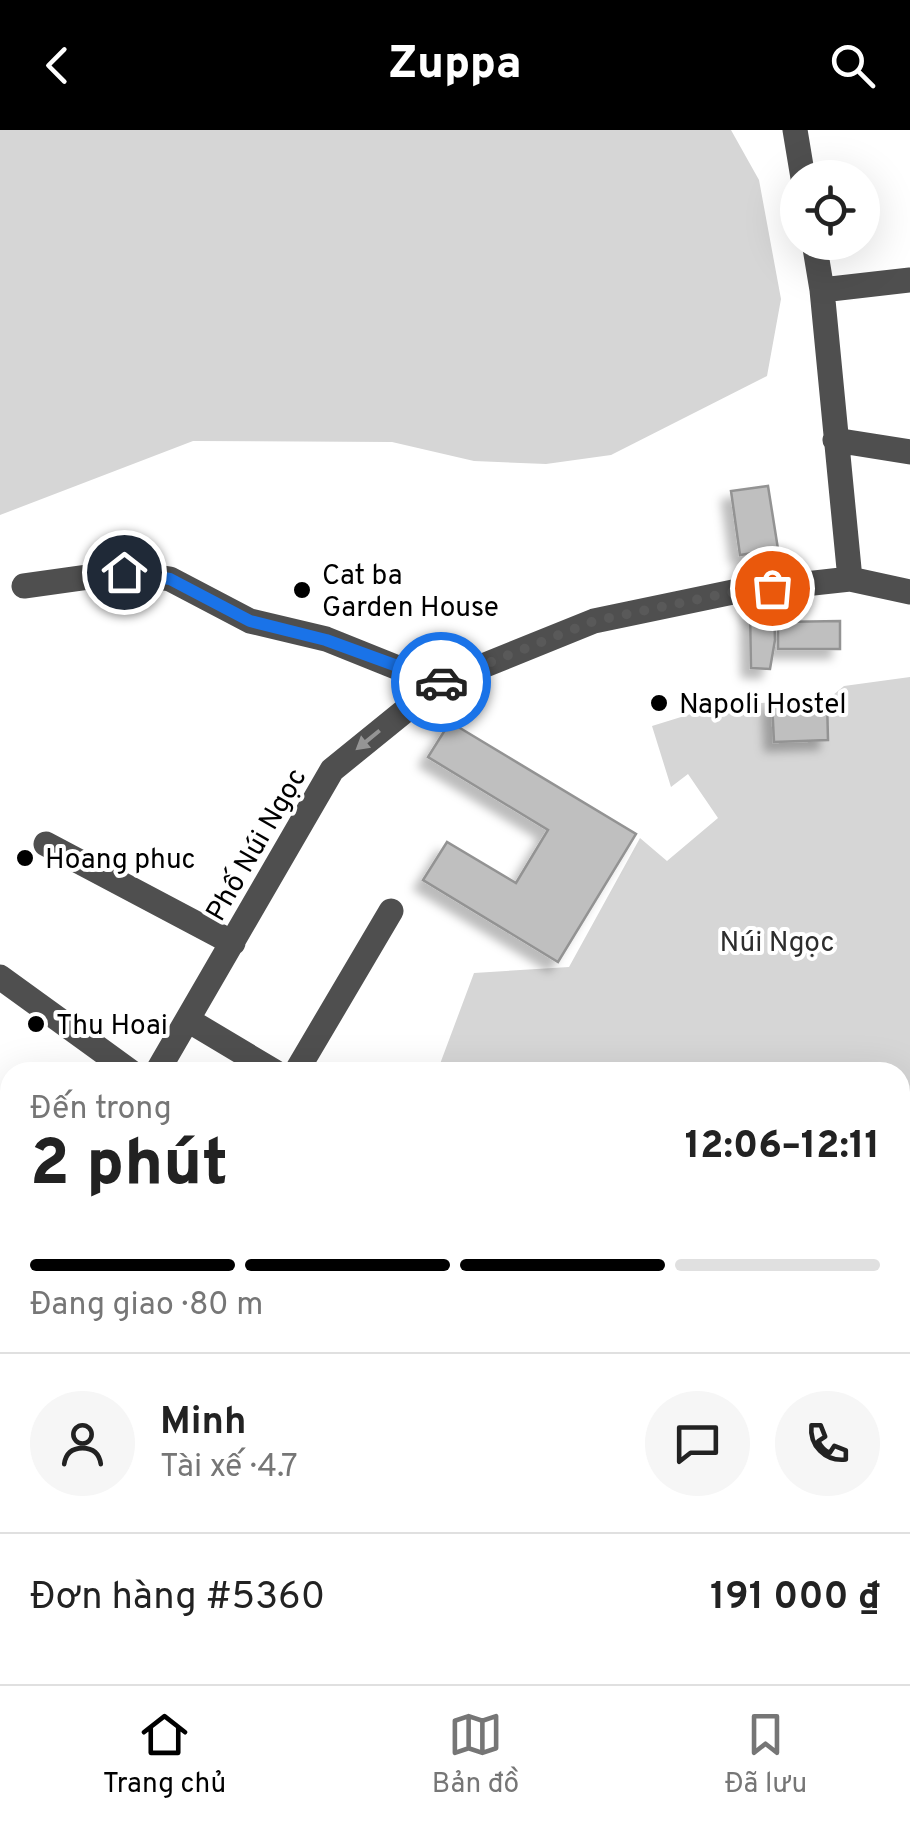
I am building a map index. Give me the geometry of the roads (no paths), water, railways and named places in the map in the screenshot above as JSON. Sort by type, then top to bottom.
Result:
[{"type":"street","points":[[795,130],[800,160]]},
{"type":"street","points":[[817,260],[850,579]]},
{"type":"street","points":[[822,290],[910,280]]},
{"type":"street","points":[[836,440],[910,452]]},
{"type":"street","points":[[24,586],[124,572],[170,579],[250,621],[326,640],[438,684]]},
{"type":"street","name":"Phố Núi Ngọc","points":[[163,1062],[332,770],[438,684],[594,621],[733,592],[850,579],[910,592]]},
{"type":"street","points":[[46,844],[232,943]]},
{"type":"street","points":[[302,1062],[391,911]]},
{"type":"street","points":[[0,977],[117,1062]]},
{"type":"street","points":[[188,1020],[257,1062]]},
{"type":"place","name":"Cat ba Garden House","points":[[302,590]]},
{"type":"place","name":"Napoli Hostel","points":[[659,703]]},
{"type":"place","name":"Hoang phuc","points":[[25,858]]},
{"type":"place","name":"Thu Hoai","points":[[36,1024]]},
{"type":"park label","name":"Núi Ngọc","points":[[777,941]]}]
